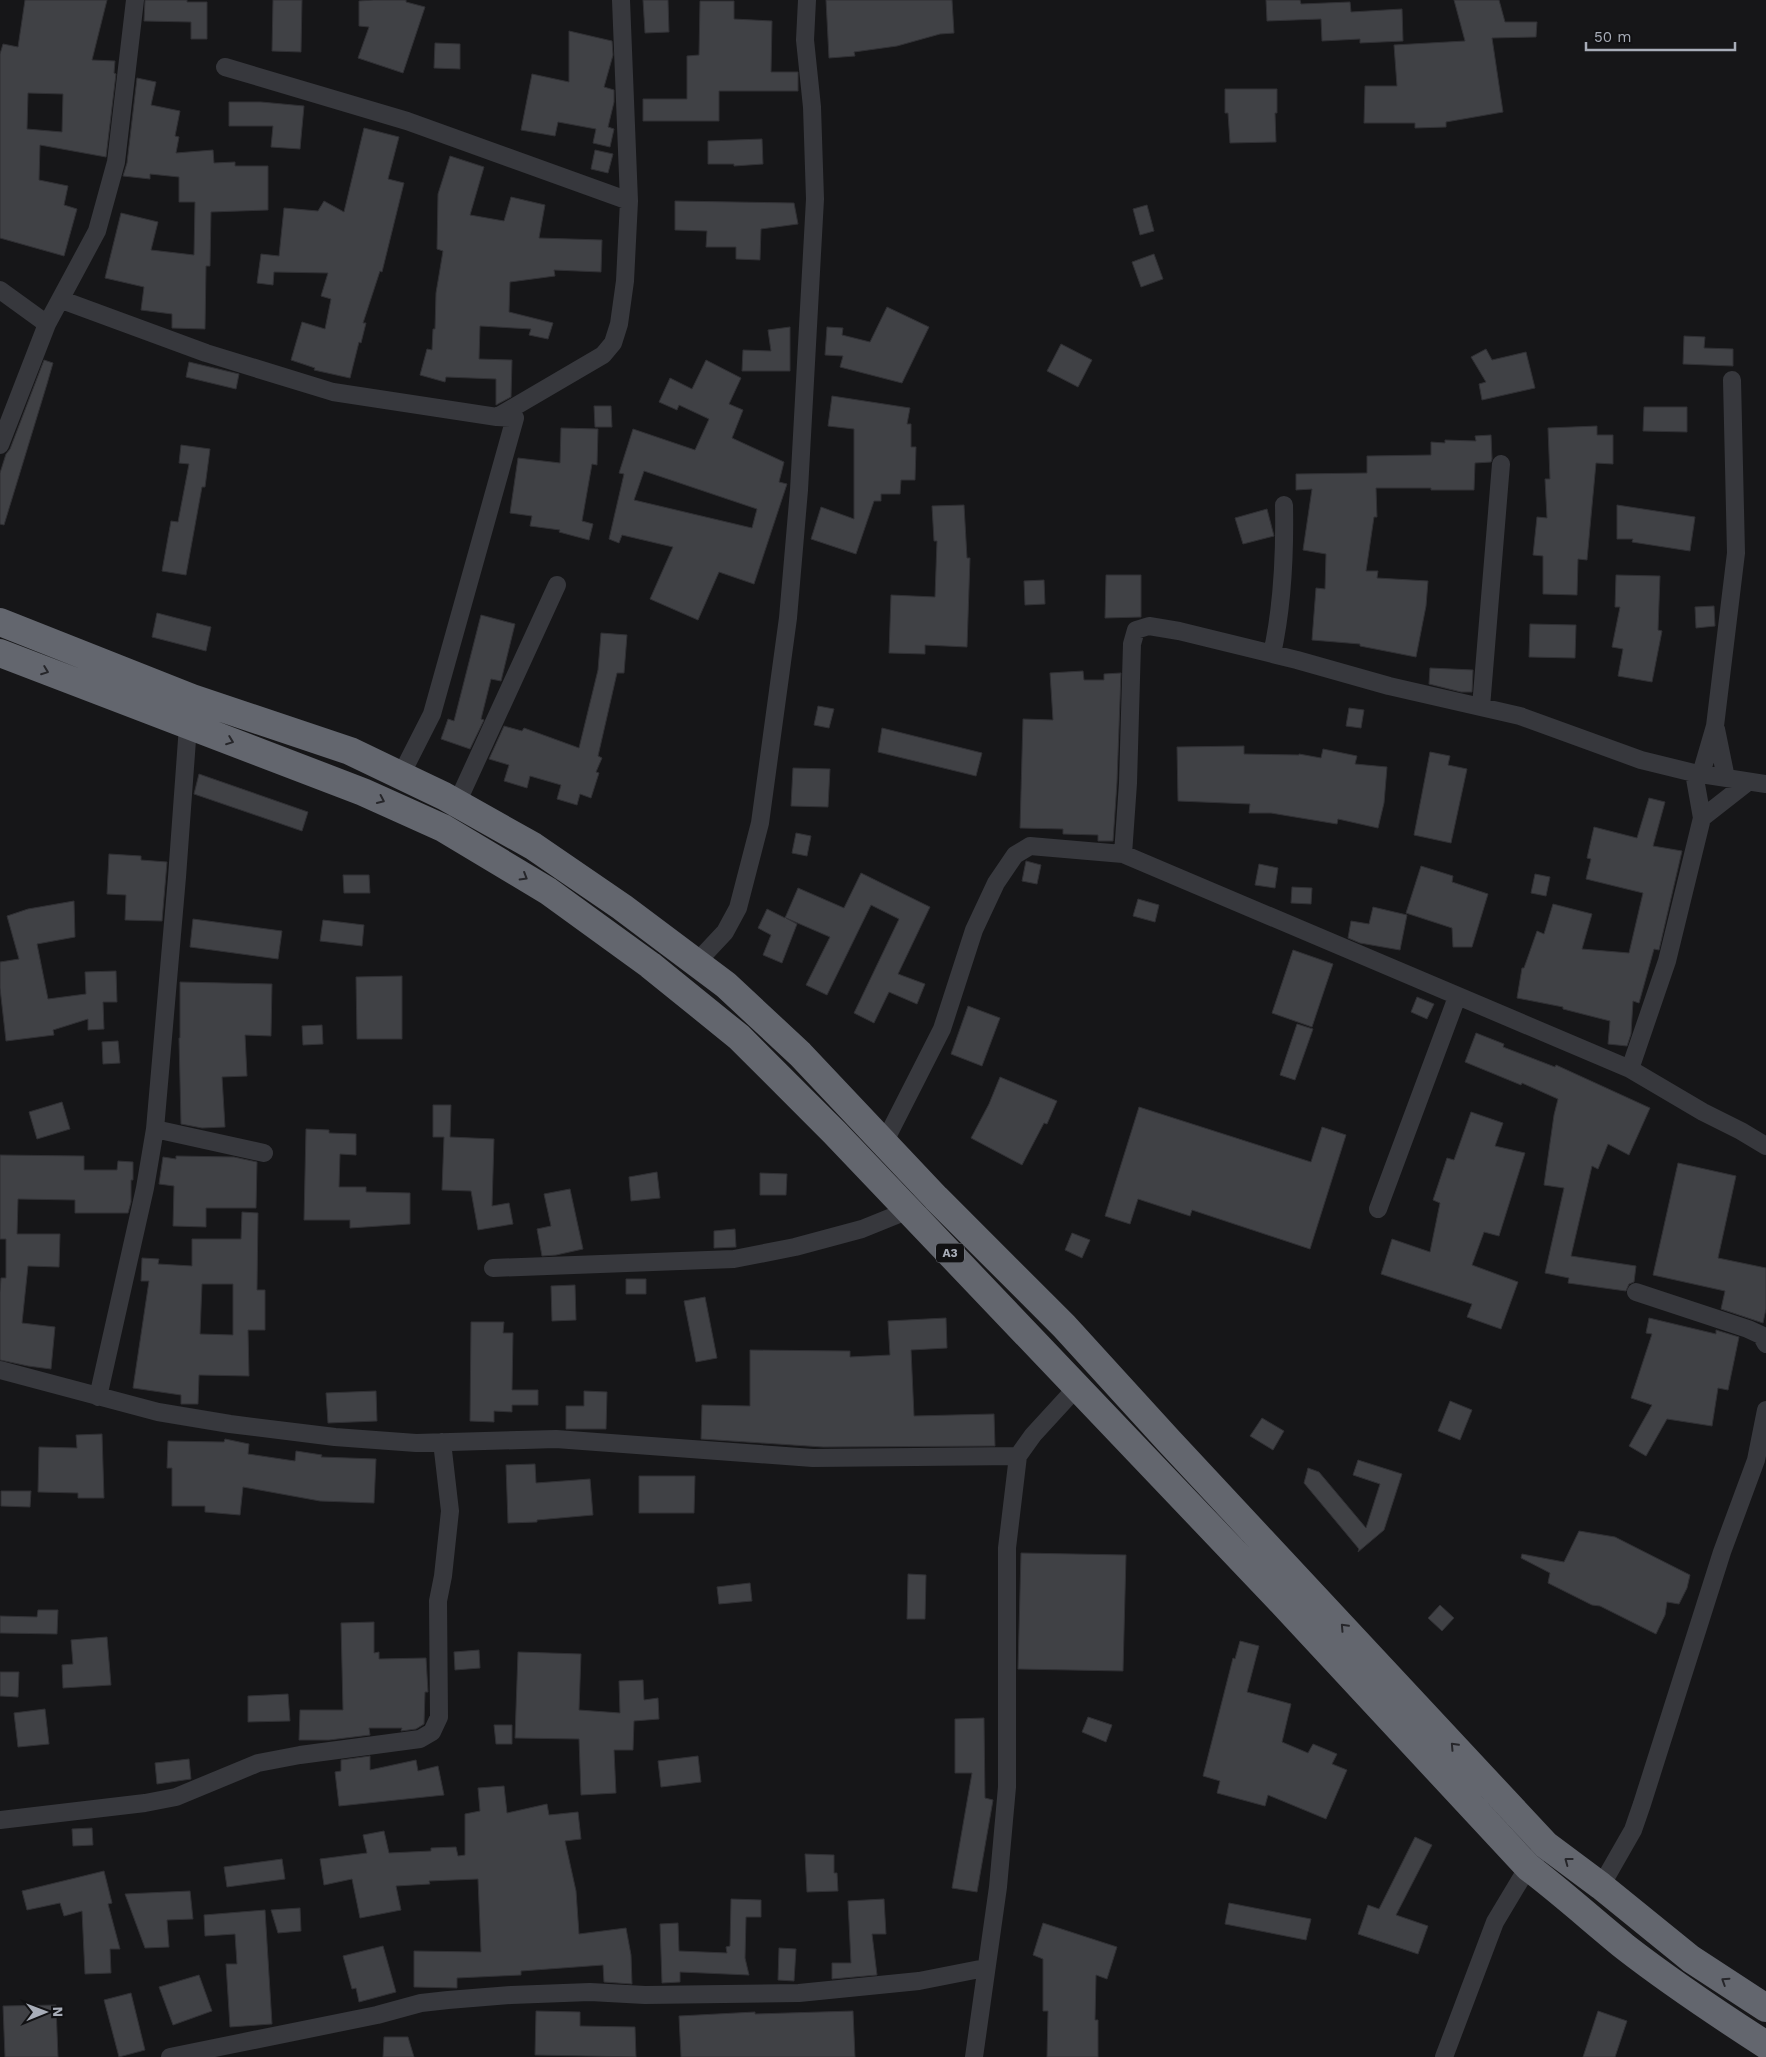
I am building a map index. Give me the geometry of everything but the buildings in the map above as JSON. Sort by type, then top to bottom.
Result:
[{"type":"highway","name":"A3","points":[[0,622],[192,698],[350,751],[401,775],[533,846],[622,907],[726,985],[800,1054],[936,1198],[1064,1326],[1546,1845],[1601,1886],[1691,1959],[1766,2008]]},
{"type":"highway","name":"A3","points":[[0,653],[363,792],[442,828],[548,891],[650,965],[739,1037],[834,1132],[1277,1597],[1528,1867],[1566,1896],[1626,1947],[1713,2010],[1766,2045]]},
{"type":"street","points":[[0,445],[47,324],[62,300],[97,232],[116,162],[135,0]]},
{"type":"street","points":[[497,417],[603,355],[613,343],[619,324],[625,281],[629,202],[621,0]]},
{"type":"street","points":[[696,963],[725,932],[738,908],[761,816],[788,618],[798,490],[815,199],[812,107],[805,40],[807,0]]},
{"type":"street","points":[[225,67],[407,121],[629,202]]},
{"type":"street","points":[[0,290],[47,324]]},
{"type":"street","points":[[62,300],[206,353],[333,392],[514,418],[432,714],[401,775]]},
{"type":"street","points":[[1630,1069],[1667,961],[1702,818],[1697,774],[1715,726],[1736,553],[1732,380]]},
{"type":"street","points":[[1481,708],[1501,464]]},
{"type":"street","points":[[1272,654],[1277,630],[1285,562],[1284,505]]},
{"type":"street","points":[[457,804],[557,585]]},
{"type":"street","points":[[1123,854],[1128,783],[1132,644],[1136,630],[1142,627],[1160,626],[1389,686],[1520,716],[1641,760],[1697,774],[1766,784]]},
{"type":"street","points":[[98,1397],[145,1188],[155,1129],[178,877],[188,726]]},
{"type":"street","points":[[1715,726],[1726,778]]},
{"type":"street","points":[[1702,818],[1748,782]]},
{"type":"street","points":[[884,1143],[942,1029],[974,930],[996,883],[1015,855],[1030,846],[1123,854],[1630,1069],[1766,1146]]},
{"type":"street","points":[[1378,1209],[1456,996]]},
{"type":"street","points":[[155,1129],[264,1153]]},
{"type":"street","points":[[493,1268],[734,1259],[794,1247],[862,1229],[909,1210]]},
{"type":"street","points":[[1636,1292],[1748,1329],[1761,1335],[1766,1344]]},
{"type":"street","points":[[0,1370],[158,1412],[335,1438],[416,1443],[556,1440],[813,1458],[1018,1456]]},
{"type":"street","points":[[974,2057],[985,1968],[998,1887],[1007,1787],[1007,1548],[1018,1456],[1033,1435],[1077,1387]]},
{"type":"street","points":[[1601,1886],[1633,1830],[1722,1552],[1756,1460],[1766,1410]]},
{"type":"street","points":[[0,1820],[145,1803],[176,1797],[258,1763],[300,1755],[420,1739],[432,1732],[439,1717],[438,1600],[443,1576],[450,1511],[442,1442]]},
{"type":"street","points":[[1444,2057],[1496,1922],[1528,1867],[1546,1845]]},
{"type":"street","points":[[170,2057],[378,2015],[421,2003],[448,2000],[590,1992],[645,1995],[799,1993],[918,1981],[985,1968]]}]
